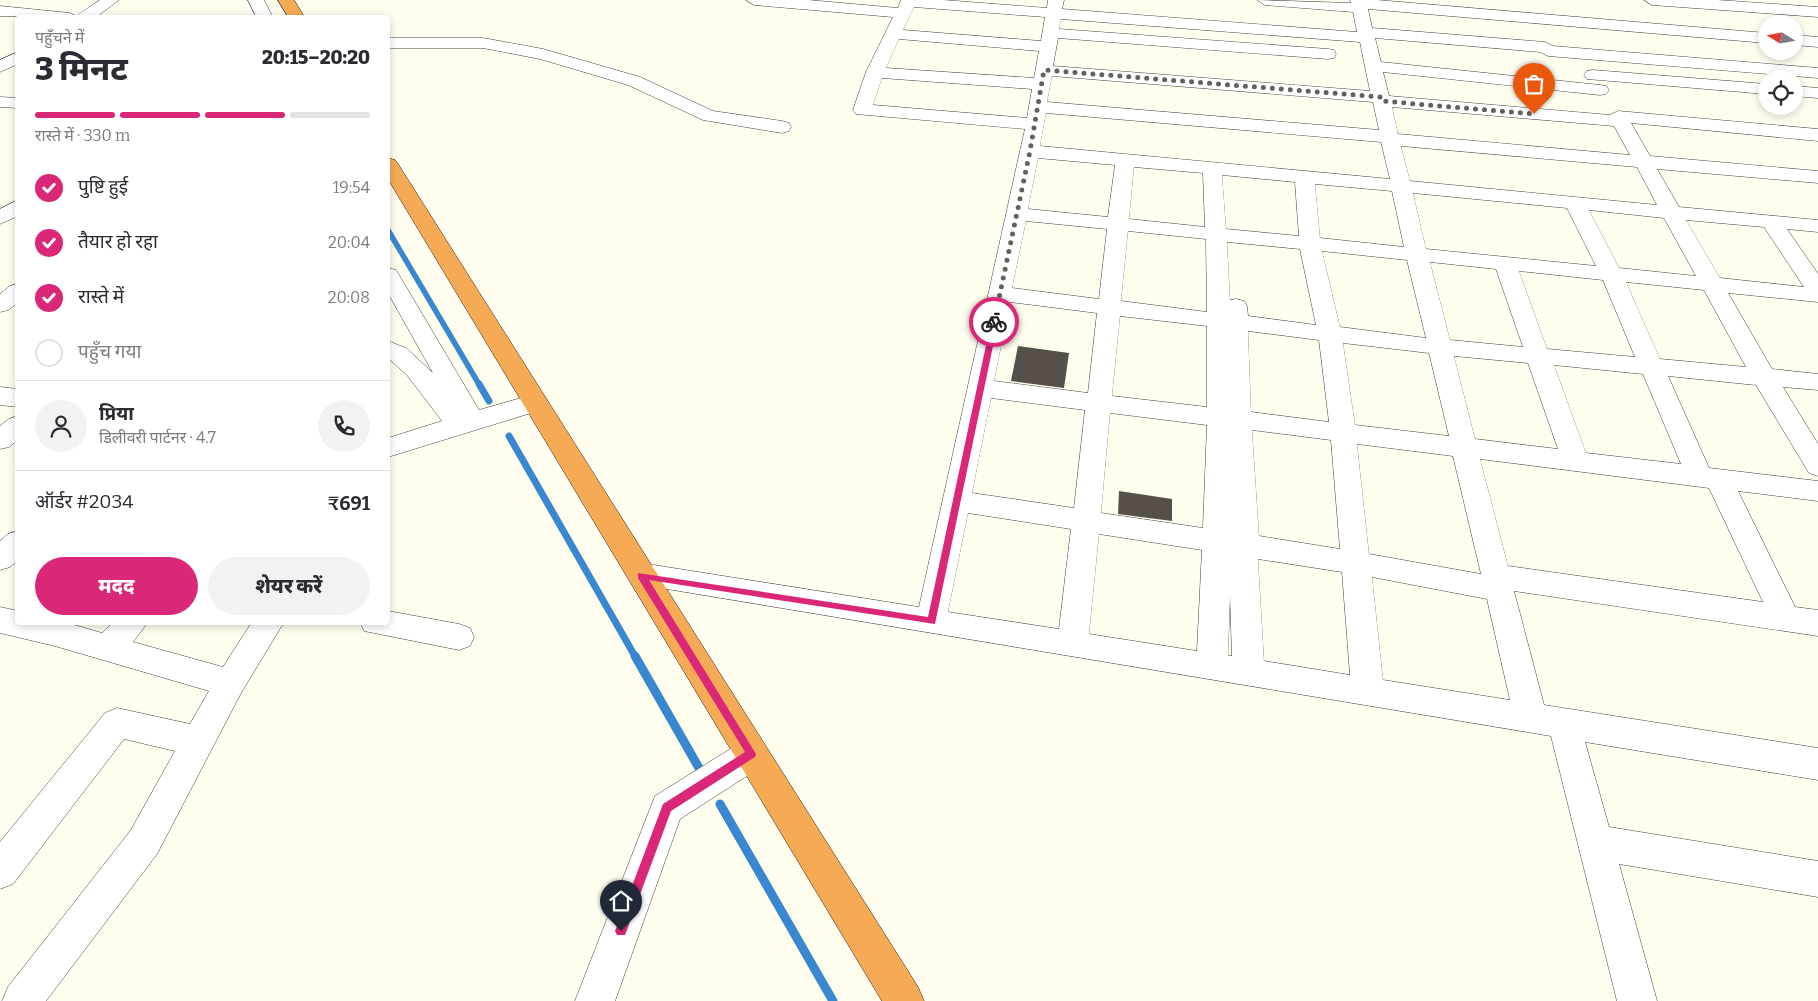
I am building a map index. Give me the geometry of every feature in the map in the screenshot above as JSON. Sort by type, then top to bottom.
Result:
[{"type":"highway","points":[[286,0],[295,15]]},
{"type":"highway","points":[[390,167],[904,1001]]},
{"type":"street","points":[[0,5],[10,0]]},
{"type":"street","points":[[88,15],[111,0]]},
{"type":"street","points":[[256,0],[264,15]]},
{"type":"street","points":[[754,0],[907,5],[1052,23],[1362,51],[1597,82],[1758,89]]},
{"type":"street","points":[[1265,0],[1560,14],[1758,37]]},
{"type":"street","points":[[1652,0],[1818,12]]},
{"type":"street","points":[[1359,4],[1362,51],[1381,99],[1417,255],[1498,583],[1548,721],[1595,842],[1637,1001]]},
{"type":"street","points":[[907,5],[875,72],[862,110],[1036,115],[1390,138],[1818,177]]},
{"type":"street","points":[[0,11],[40,15]]},
{"type":"street","points":[[1560,14],[1597,82],[1673,212],[1764,377],[1818,466]]},
{"type":"street","points":[[932,622],[1030,151],[1052,23]]},
{"type":"street","points":[[893,34],[1052,23],[1362,51],[1545,47],[1548,51],[1818,73]]},
{"type":"street","points":[[1803,41],[1818,42]]},
{"type":"street","points":[[390,43],[483,43],[542,54],[634,81],[709,116],[782,127]]},
{"type":"street","points":[[0,67],[13,57]]},
{"type":"street","points":[[875,72],[1043,77],[1381,99],[1818,135]]},
{"type":"street","points":[[1803,92],[1818,93]]},
{"type":"street","points":[[0,102],[15,103]]},
{"type":"street","points":[[1030,151],[1818,226]]},
{"type":"street","points":[[1073,644],[1088,523],[1098,403],[1111,308],[1125,159]]},
{"type":"street","points":[[1212,167],[1225,235],[1237,246],[1233,248],[1228,322],[1229,419],[1246,524],[1231,544],[1212,667]]},
{"type":"street","points":[[1304,176],[1310,244],[1330,334],[1343,434],[1368,692]]},
{"type":"street","points":[[0,201],[15,204]]},
{"type":"street","points":[[1574,202],[1611,274],[1653,366],[1709,478],[1786,619]]},
{"type":"street","points":[[0,218],[15,206]]},
{"type":"street","points":[[1017,214],[1818,295]]},
{"type":"street","points":[[1771,222],[1818,290]]},
{"type":"street","points":[[1505,264],[1576,462]]},
{"type":"street","points":[[390,279],[466,423]]},
{"type":"street","points":[[0,288],[15,290]]},
{"type":"street","points":[[0,305],[15,293]]},
{"type":"street","points":[[1000,294],[1440,346],[1818,382]]},
{"type":"street","points":[[390,350],[396,352],[425,379],[466,423]]},
{"type":"street","points":[[980,388],[1818,491]]},
{"type":"street","points":[[0,396],[15,398]]},
{"type":"street","points":[[390,447],[535,403]]},
{"type":"street","points":[[0,440],[15,428]]},
{"type":"street","points":[[956,501],[1088,523],[1498,583],[1818,623]]},
{"type":"street","points":[[1231,544],[1249,673]]},
{"type":"street","points":[[0,559],[15,545]]},
{"type":"street","points":[[642,575],[1818,764]]},
{"type":"street","points":[[0,620],[15,624]]},
{"type":"street","points":[[19,625],[230,683]]},
{"type":"street","points":[[108,648],[130,625]]},
{"type":"street","points":[[22,1001],[144,842],[230,683],[267,625]]},
{"type":"street","points":[[390,625],[459,637]]},
{"type":"street","points":[[0,871],[117,722],[199,741]]},
{"type":"street","points":[[594,1001],[667,808],[752,754]]},
{"type":"street","points":[[1595,842],[1818,879]]},
{"type":"building","points":[[1018,346],[1069,353],[1064,388],[1011,381]]},
{"type":"building","points":[[1119,491],[1172,499],[1172,521],[1118,514]]},
{"type":"waterway","points":[[390,233],[480,386]]},
{"type":"waterway","points":[[479,384],[489,401]]},
{"type":"waterway","points":[[509,436],[636,658]]},
{"type":"waterway","points":[[635,656],[703,775]]},
{"type":"waterway","points":[[720,804],[833,1001]]},
{"type":"way so far","points":[[994,322],[1030,151],[1044,70],[1381,97],[1382,101],[1534,114]]},
{"type":"route","points":[[621,931],[667,808],[752,754],[642,575],[932,622],[994,322]]}]
